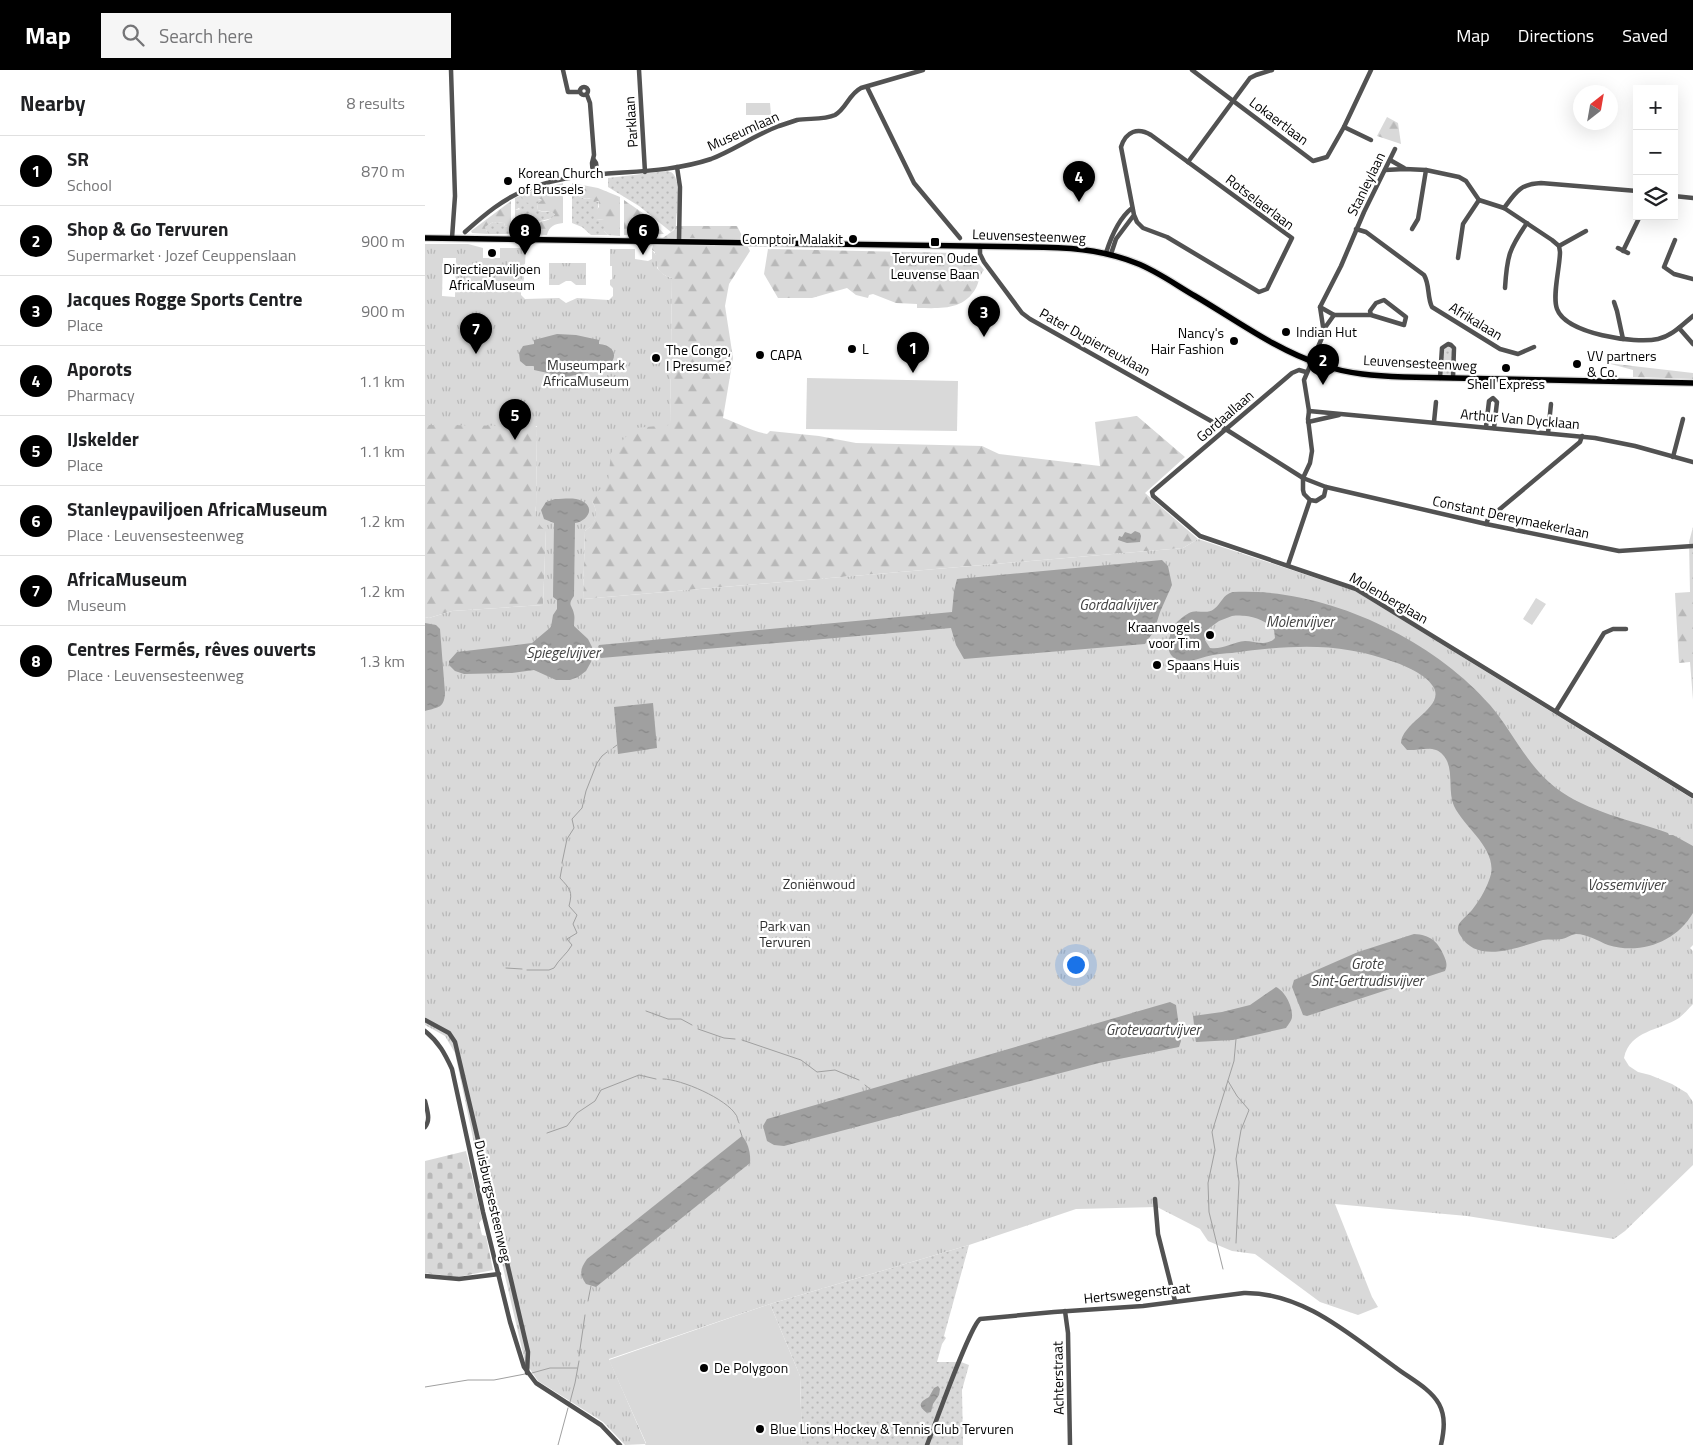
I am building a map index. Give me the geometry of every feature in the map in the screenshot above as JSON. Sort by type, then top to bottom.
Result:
[{"type":"main road","name":"Leuvensesteenweg","points":[[425,238],[1054,247],[1108,254],[1144,266],[1267,340],[1311,361],[1335,369],[1364,374],[1440,378],[1693,383]]},
{"type":"street","points":[[451,70],[455,196],[453,238]]},
{"type":"street","points":[[563,70],[568,92],[580,92],[581,89],[585,88],[588,91],[594,160],[592,163],[595,176]]},
{"type":"street","name":"Parklaan","points":[[639,70],[645,172]]},
{"type":"street","name":"Museumlaan","points":[[465,232],[500,204],[526,190],[558,180],[645,172],[677,167],[711,158],[776,127],[797,120],[833,116],[856,91],[923,70]]},
{"type":"street","name":"Lokaertlaan","points":[[1192,70],[1313,161],[1327,157],[1344,127],[1371,70]]},
{"type":"street","points":[[1188,162],[1235,101],[1250,78],[1256,74],[1272,70]]},
{"type":"street","points":[[867,87],[914,183],[960,238]]},
{"type":"street","points":[[1344,127],[1371,140]]},
{"type":"street","name":"Rotselaerlaan","points":[[1140,130],[1188,162],[1292,238],[1267,289],[1263,292],[1255,290],[1173,240],[1143,228],[1137,222],[1121,151],[1122,141],[1129,133],[1140,130]]},
{"type":"street","name":"Stanleylaan","points":[[1320,308],[1395,149]]},
{"type":"street","points":[[1390,160],[1405,169]]},
{"type":"street","points":[[677,167],[680,187],[679,241]]},
{"type":"street","points":[[1385,170],[1426,170],[1459,177],[1466,181],[1479,200],[1504,208],[1552,240],[1559,246],[1560,262],[1556,308],[1562,318],[1576,326],[1635,341],[1659,339],[1679,328],[1693,316]]},
{"type":"street","points":[[1412,229],[1418,219],[1426,170]]},
{"type":"street","points":[[1504,208],[1519,189],[1530,183],[1633,191]]},
{"type":"street","points":[[1678,196],[1693,198]]},
{"type":"street","points":[[1458,258],[1463,224],[1479,200]]},
{"type":"street","points":[[1108,254],[1111,238],[1123,217],[1133,208]]},
{"type":"street","points":[[1108,254],[1116,239],[1134,215]]},
{"type":"street","points":[[1628,253],[1620,249],[1637,220]]},
{"type":"street","points":[[1505,288],[1509,251],[1527,223]]},
{"type":"street","name":"Afrikalaan","points":[[1356,229],[1366,232],[1424,275],[1427,281],[1429,302],[1432,307],[1501,349],[1518,354],[1534,347]]},
{"type":"street","points":[[1559,246],[1586,231]]},
{"type":"street","points":[[1675,240],[1664,268],[1674,274],[1693,278]]},
{"type":"street","name":"Pater Dupierreuxlaan","points":[[980,246],[980,254],[984,262],[1022,313],[1030,319],[1227,430],[1303,478]]},
{"type":"street","points":[[1320,308],[1334,315],[1371,315],[1404,325],[1406,317],[1384,300],[1376,303],[1370,311],[1371,315]]},
{"type":"street","points":[[1614,302],[1623,339]]},
{"type":"street","points":[[1320,308],[1324,329]]},
{"type":"street","points":[[1309,500],[1304,494],[1303,478],[1310,463],[1312,452],[1308,422],[1309,410],[1304,380],[1324,329],[1334,315]]},
{"type":"street","points":[[1679,328],[1693,344]]},
{"type":"street","points":[[1440,378],[1441,351],[1444,345],[1447,344],[1454,348],[1453,378]]},
{"type":"street","name":"Gordaallaan","points":[[1152,493],[1292,373],[1299,370],[1306,372]]},
{"type":"street","points":[[1486,427],[1489,401],[1493,398],[1497,402],[1494,428]]},
{"type":"street","points":[[1434,422],[1436,402]]},
{"type":"street","points":[[1548,433],[1551,404]]},
{"type":"street","name":"Arthur Van Dycklaan","points":[[1309,410],[1582,436],[1616,442],[1693,462]]},
{"type":"street","name":"Arthur Van Dycklaan","points":[[1308,422],[1343,414]]},
{"type":"street","points":[[1673,457],[1683,419]]},
{"type":"street","points":[[1486,524],[1488,519],[1580,442],[1582,436]]},
{"type":"street","name":"Constant Dereymaekerlaan","points":[[1303,478],[1326,487],[1486,524],[1619,551],[1693,546]]},
{"type":"street","points":[[1309,500],[1319,500],[1326,493],[1326,487]]},
{"type":"street","name":"Molenberglaan","points":[[1152,493],[1200,536],[1356,589],[1693,796]]},
{"type":"street","points":[[1287,566],[1309,500]]},
{"type":"street","points":[[1556,711],[1604,633],[1613,629],[1626,629]]},
{"type":"street","points":[[425,1020],[449,1033],[455,1042],[527,1352],[527,1373]]},
{"type":"street","name":"Duisburgsesteenweg","points":[[425,1031],[443,1049],[451,1069],[499,1274],[520,1357],[527,1373],[545,1391],[601,1425],[620,1445]]},
{"type":"street","points":[[425,1101],[429,1119],[425,1127]]},
{"type":"street","points":[[1155,1199],[1158,1234],[1175,1302]]},
{"type":"street","points":[[425,1276],[459,1279],[499,1274]]},
{"type":"street","name":"Hertswegenstraat","points":[[927,1445],[978,1320],[1065,1311],[1143,1306],[1257,1293],[1303,1306],[1331,1321],[1426,1390],[1439,1405],[1444,1427],[1441,1445]]},
{"type":"street","name":"Achterstraat","points":[[1065,1311],[1068,1333],[1070,1445]]},
{"type":"green space","points":[[746,103],[770,103],[771,115],[746,115]]},
{"type":"green space","points":[[1387,117],[1398,123],[1401,144],[1377,136]]},
{"type":"green space","points":[[667,171],[674,175],[676,180],[678,200],[676,227],[671,232],[639,206],[608,187],[608,178]]},
{"type":"green space","points":[[563,183],[563,223],[549,229],[547,235],[515,234],[515,210],[522,209],[523,213],[528,213],[536,222],[549,219],[555,214],[538,210],[537,204],[542,200],[529,203],[523,202],[522,195]]},
{"type":"green space","points":[[572,183],[598,188],[620,197],[620,236],[608,235],[604,231],[604,220],[596,219],[594,213],[599,207],[599,201],[594,202],[591,198],[587,199],[575,193]]},
{"type":"green space","points":[[572,188],[582,198],[591,198],[597,202],[599,201],[596,219],[604,220],[604,231],[608,235],[591,235],[582,227],[572,223]]},
{"type":"green space","points":[[522,195],[522,197],[542,200],[537,204],[538,210],[555,213],[553,218],[536,222],[528,213],[523,213],[519,208],[515,210],[515,198]]},
{"type":"green space","points":[[624,200],[650,218],[664,234],[624,235]]},
{"type":"green space","points":[[511,201],[511,228],[505,226],[504,223],[493,222],[485,227],[488,234],[472,233],[471,231]]},
{"type":"green space","points":[[493,222],[504,223],[505,226],[511,228],[511,234],[488,234],[485,227]]},
{"type":"green space","points":[[676,226],[737,226],[750,251],[729,284],[725,306],[733,358],[723,418],[767,434],[770,431],[819,436],[856,443],[982,446],[999,454],[1100,466],[1095,422],[1137,416],[1185,457],[1145,493],[1198,539],[1183,548],[583,599],[585,531],[592,525],[596,514],[592,501],[601,423],[670,424],[672,278],[660,272],[655,252],[652,250],[653,245],[674,230]]},
{"type":"green space","name":"Park van Tervuren","points":[[425,244],[468,244],[483,248],[483,258],[500,258],[500,248],[526,248],[525,264],[523,265],[524,285],[521,287],[521,295],[525,299],[559,298],[566,303],[577,298],[609,300],[613,296],[613,288],[610,285],[612,266],[610,266],[610,249],[635,249],[635,259],[648,261],[652,259],[652,250],[659,259],[657,268],[672,278],[670,425],[634,428],[611,453],[608,483],[597,492],[592,501],[596,510],[596,518],[585,531],[583,599],[1183,548],[1198,539],[1355,591],[1693,799],[1693,945],[1690,948],[1693,951],[1693,1004],[1679,1018],[1639,1036],[1627,1049],[1624,1058],[1629,1066],[1638,1072],[1672,1084],[1687,1093],[1693,1102],[1693,1165],[1625,1231],[1614,1239],[1467,1216],[1335,1204],[1372,1297],[1378,1307],[1358,1315],[1320,1302],[1255,1254],[1232,1251],[1208,1241],[1200,1229],[1157,1207],[1076,1209],[969,1245],[770,1304],[609,1359],[646,1444],[625,1445],[603,1422],[538,1381],[525,1362],[455,1053],[445,1036],[425,1025],[425,617],[429,618],[452,611],[543,605],[546,531],[538,523],[535,514],[537,426],[425,425]],"holes":[[[443,258],[456,258],[455,297],[442,296]]]},
{"type":"green space","points":[[768,249],[956,253],[972,258],[984,270],[971,295],[965,301],[950,307],[917,308],[917,304],[896,303],[873,294],[869,295],[868,298],[856,295],[847,288],[812,298],[778,298],[764,274]]},
{"type":"green space","points":[[549,263],[586,263],[586,285],[576,285],[571,281],[566,281],[559,285],[549,285]]},
{"type":"green space","points":[[1448,346],[1452,352],[1451,376],[1442,376],[1443,349]]},
{"type":"green space","points":[[1607,363],[1693,373],[1693,379],[1633,377],[1633,370]]},
{"type":"green space","points":[[425,364],[537,427],[536,516],[546,530],[543,605],[452,611],[429,618],[425,617]]},
{"type":"green space","points":[[807,378],[958,381],[957,431],[806,429]]},
{"type":"green space","points":[[1693,527],[1693,700],[1690,662],[1679,663],[1675,593],[1690,592],[1689,542]]},
{"type":"green space","points":[[1536,598],[1546,604],[1532,625],[1523,619]]},
{"type":"green space","points":[[466,1151],[482,1219],[479,1223],[482,1235],[486,1236],[493,1270],[458,1277],[425,1273],[425,1161]]},
{"type":"green space","points":[[1623,1181],[1628,1192],[1606,1202],[1601,1192]]},
{"type":"green space","points":[[969,1245],[944,1336],[946,1338],[942,1344],[937,1362],[961,1362],[969,1365],[962,1390],[963,1445],[802,1445],[800,1376],[770,1304]]},
{"type":"green space","name":"De Polygoon","points":[[770,1304],[800,1376],[802,1445],[645,1445],[646,1443],[609,1360]]},
{"type":"water","points":[[557,334],[576,335],[599,340],[599,344],[606,345],[613,351],[613,360],[606,366],[599,367],[599,370],[566,377],[534,370],[534,366],[526,366],[520,361],[519,353],[523,346],[534,344],[534,340]]},
{"type":"water","name":"Spiegelvijver","points":[[555,499],[576,499],[589,507],[586,517],[575,523],[574,596],[570,603],[574,616],[574,626],[588,639],[592,647],[593,655],[586,671],[570,680],[556,680],[534,670],[512,673],[464,674],[455,671],[449,665],[449,661],[457,652],[532,643],[551,627],[553,615],[557,609],[557,600],[553,597],[554,523],[544,519],[541,510],[546,502]]},
{"type":"water","points":[[1135,531],[1140,533],[1140,542],[1127,543],[1118,540],[1119,536],[1122,537],[1125,532],[1131,534]]},
{"type":"water","name":"Gordaalvijver","points":[[1162,560],[1168,566],[1172,585],[1154,631],[1145,644],[964,659],[956,645],[951,628],[601,658],[598,656],[597,649],[599,645],[952,612],[957,579]]},
{"type":"water","name":"Vossemvijver","points":[[1229,593],[1268,593],[1303,598],[1339,608],[1407,638],[1438,658],[1466,681],[1490,705],[1528,759],[1556,788],[1582,803],[1610,815],[1668,833],[1693,846],[1693,913],[1686,923],[1667,939],[1645,947],[1620,948],[1576,934],[1562,939],[1543,940],[1499,951],[1487,952],[1467,944],[1459,934],[1458,925],[1475,906],[1488,883],[1491,874],[1489,855],[1454,806],[1447,760],[1435,750],[1407,750],[1401,743],[1403,735],[1408,728],[1433,702],[1434,688],[1427,680],[1407,667],[1376,656],[1335,648],[1275,648],[1220,654],[1188,661],[1174,658],[1168,645],[1170,635],[1177,622],[1192,612],[1211,611]],"holes":[[[1232,616],[1249,616],[1265,622],[1274,630],[1275,638],[1265,643],[1245,641],[1219,648],[1210,648],[1205,640],[1208,629],[1219,621]]]},
{"type":"water","points":[[425,623],[436,625],[440,629],[445,693],[440,706],[425,711]]},
{"type":"water","points":[[653,703],[657,748],[618,754],[614,707]]},
{"type":"water","name":"Grote Sint-Gertrudisvijver","points":[[1414,934],[1429,937],[1436,943],[1446,961],[1445,971],[1307,1016],[1303,1015],[1292,987],[1294,980],[1358,952]]},
{"type":"water","points":[[1276,987],[1288,1000],[1292,1013],[1292,1018],[1286,1028],[1233,1040],[1196,1042],[1193,1016],[1222,1012],[1250,1005]]},
{"type":"water","name":"Grotevaartvijver","points":[[1170,1002],[1176,1005],[1181,1041],[1179,1047],[1099,1063],[784,1146],[774,1145],[767,1141],[763,1126],[767,1119]]},
{"type":"water","points":[[742,1136],[749,1148],[750,1163],[596,1287],[586,1284],[581,1272],[587,1259]]},
{"type":"water","points":[[938,1386],[940,1389],[939,1395],[933,1404],[931,1412],[927,1413],[921,1404],[923,1400],[929,1397],[934,1388]]},
{"type":"waterway","points":[[613,748],[617,745]]},
{"type":"waterway","points":[[562,863],[567,839],[574,828],[572,819],[582,808],[586,791],[597,763],[607,752]]},
{"type":"waterway","points":[[527,970],[549,970],[554,968],[572,945],[567,939],[577,933],[573,924],[577,915],[569,906],[570,890],[560,878],[562,867]]},
{"type":"waterway","points":[[506,968],[522,969]]},
{"type":"waterway","points":[[646,1011],[668,1019],[681,1019],[692,1025]]},
{"type":"waterway","points":[[698,1029],[724,1038],[735,1039]]},
{"type":"waterway","points":[[1223,1269],[1209,1212],[1208,1183],[1215,1150],[1212,1132],[1234,1061],[1236,1039]]},
{"type":"waterway","points":[[742,1040],[801,1060],[817,1072],[835,1070],[859,1080]]},
{"type":"waterway","points":[[547,1133],[567,1126],[577,1113],[595,1101],[601,1090],[639,1075],[656,1079]]},
{"type":"waterway","points":[[663,1079],[681,1082],[714,1097],[731,1109],[739,1123]]},
{"type":"waterway","points":[[1228,1081],[1237,1096],[1249,1110],[1241,1130],[1236,1159],[1239,1182],[1236,1243]]},
{"type":"waterway","points":[[865,1085],[870,1089]]},
{"type":"waterway","points":[[740,1130],[742,1136]]},
{"type":"waterway","points":[[588,1301],[591,1286]]},
{"type":"waterway","points":[[579,1356],[585,1315]]},
{"type":"waterway","points":[[570,1402],[579,1361]]},
{"type":"waterway","points":[[532,1373],[550,1368],[577,1368]]},
{"type":"waterway","points":[[425,1387],[468,1380],[494,1380],[525,1374]]},
{"type":"waterway","points":[[558,1445],[568,1408]]},
{"type":"place","name":"Korean Church of Brussels","points":[[508,181]]},
{"type":"place","name":"Aporots","points":[[1079,202]]},
{"type":"place","name":"Comptoir Malakit","points":[[853,239]]},
{"type":"place","name":"Tervuren Oude Leuvense Baan","points":[[935,242]]},
{"type":"place","name":"Directiepaviljoen AfricaMuseum","points":[[492,253]]},
{"type":"place","name":"Centres Fermés, rêves ouverts","points":[[525,255]]},
{"type":"place","name":"Stanleypaviljoen AfricaMuseum","points":[[643,255]]},
{"type":"place","name":"Indian Hut","points":[[1286,332]]},
{"type":"place","name":"Jacques Rogge Sports Centre","points":[[984,337]]},
{"type":"place","name":"Nancy's Hair Fashion","points":[[1234,341]]},
{"type":"place","name":"L","points":[[852,349]]},
{"type":"place","name":"AfricaMuseum","points":[[476,354]]},
{"type":"place","name":"CAPA","points":[[760,355]]},
{"type":"place","name":"The Congo, I Presume?","points":[[656,358]]},
{"type":"place","name":"VV partners & Co.","points":[[1577,364]]},
{"type":"place","name":"Shell Express","points":[[1506,368]]},
{"type":"place","name":"SR","points":[[913,373]]},
{"type":"place","name":"Shop & Go Tervuren","points":[[1323,385]]},
{"type":"place","name":"IJskelder","points":[[515,440]]},
{"type":"place","name":"Kraanvogels voor Tim","points":[[1210,635]]},
{"type":"place","name":"Spaans Huis","points":[[1157,665]]},
{"type":"place","name":"De Polygoon","points":[[704,1368]]},
{"type":"place","name":"Blue Lions Hockey & Tennis Club Tervuren","points":[[760,1429]]},
{"type":"park label","name":"Museumpark AfricaMuseum","points":[[586,374]]},
{"type":"park label","name":"Zoniënwoud","points":[[819,884]]},
{"type":"water label","name":"Molenvijver","points":[[1300,622]]}]
